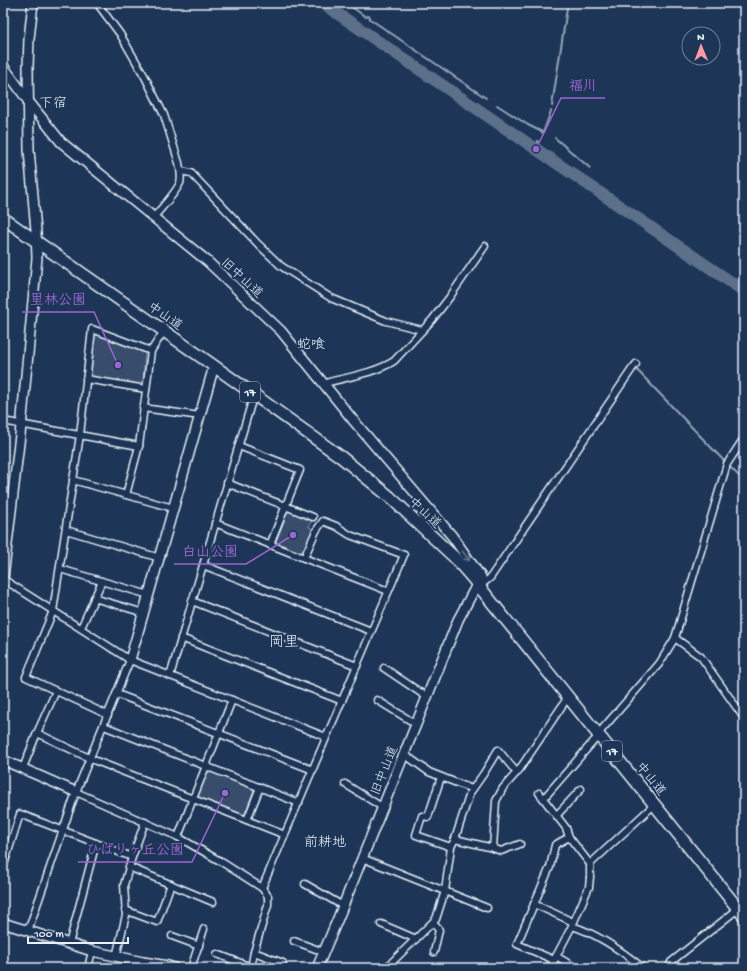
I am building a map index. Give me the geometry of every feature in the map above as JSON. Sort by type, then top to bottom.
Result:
[{"type":"highway","name":"中山道","points":[[3,218],[342,457],[390,496],[436,540],[480,586],[568,697],[742,909]]},
{"type":"street","points":[[33,3],[29,39],[29,102],[32,185],[37,258],[34,302],[3,578],[130,660],[326,737]]},
{"type":"street","points":[[97,3],[120,34],[145,76],[164,114],[181,171],[181,182],[154,217]]},
{"type":"street","name":"旧中山道","points":[[3,66],[61,142],[207,261],[281,331],[324,385],[452,536],[481,578],[482,581],[480,586],[474,590],[458,620],[317,968]]},
{"type":"street","points":[[181,171],[191,173],[258,244],[281,266],[331,298],[386,321],[422,330]]},
{"type":"street","points":[[324,385],[329,382],[389,364],[394,361],[432,320],[485,246]]},
{"type":"street","points":[[108,715],[26,677],[53,611],[80,435],[92,329],[151,351]]},
{"type":"street","points":[[126,495],[139,446],[151,351],[164,331]]},
{"type":"street","points":[[480,586],[490,578],[636,364]]},
{"type":"street","points":[[28,931],[76,792],[91,759],[130,660],[214,366]]},
{"type":"street","points":[[86,379],[146,389]]},
{"type":"street","points":[[170,676],[254,394]]},
{"type":"street","points":[[144,408],[200,416]]},
{"type":"street","points":[[3,421],[21,423],[139,446]]},
{"type":"street","points":[[544,798],[659,664],[675,638],[727,464],[744,438]]},
{"type":"street","points":[[239,446],[300,470],[270,544]]},
{"type":"street","points":[[73,480],[173,508]]},
{"type":"street","points":[[227,483],[286,505],[313,517]]},
{"type":"street","points":[[262,888],[404,555],[350,535],[323,521],[316,531],[304,558]]},
{"type":"street","points":[[215,523],[388,591]]},
{"type":"street","points":[[436,540],[444,528],[448,535],[448,542],[444,548]]},
{"type":"street","points":[[66,530],[160,558]]},
{"type":"street","points":[[203,565],[372,631]]},
{"type":"street","points":[[60,569],[149,595]]},
{"type":"street","points":[[81,628],[102,581]]},
{"type":"street","points":[[94,598],[144,613]]},
{"type":"street","points":[[192,601],[357,666]]},
{"type":"street","points":[[181,638],[342,701]]},
{"type":"street","points":[[675,638],[701,657],[744,718]]},
{"type":"street","points":[[384,668],[427,697]]},
{"type":"street","points":[[22,768],[56,691]]},
{"type":"street","points":[[117,694],[313,770]]},
{"type":"street","points":[[493,848],[496,801],[503,788],[517,772],[568,697]]},
{"type":"street","points":[[178,837],[232,700]]},
{"type":"street","points":[[377,700],[416,724]]},
{"type":"street","points":[[104,726],[299,802]]},
{"type":"street","points":[[37,733],[91,759],[285,835]]},
{"type":"street","points":[[386,968],[436,919],[445,890],[450,847],[455,839],[470,792],[484,774],[498,750],[517,772]]},
{"type":"street","points":[[404,754],[430,772],[472,790]]},
{"type":"street","points":[[3,760],[178,837],[220,861],[262,888],[268,896],[268,905],[254,952],[251,968],[217,954]]},
{"type":"street","points":[[441,777],[428,817],[422,816],[416,835],[450,847]]},
{"type":"street","points":[[345,784],[382,807]]},
{"type":"street","points":[[247,820],[260,787]]},
{"type":"street","points":[[557,815],[581,789]]},
{"type":"street","points":[[539,793],[557,815],[566,828],[569,837],[590,864],[589,887],[573,924],[550,968]]},
{"type":"street","points":[[590,864],[655,804]]},
{"type":"street","points":[[3,868],[20,814],[132,858]]},
{"type":"street","points":[[116,957],[126,916],[124,885],[132,858],[146,822]]},
{"type":"street","points":[[569,837],[556,845],[550,867],[517,944],[555,958],[576,968]]},
{"type":"street","points":[[455,839],[501,851],[520,844]]},
{"type":"street","points":[[69,944],[96,843]]},
{"type":"street","points":[[362,858],[487,908]]},
{"type":"street","points":[[129,867],[213,902]]},
{"type":"street","points":[[125,910],[157,922],[171,884]]},
{"type":"street","points":[[305,884],[343,906]]},
{"type":"street","points":[[534,904],[619,949],[644,968]]},
{"type":"street","points":[[676,968],[670,965],[742,909]]},
{"type":"street","points":[[3,923],[142,965],[168,966],[174,968]]},
{"type":"street","points":[[432,923],[439,930],[434,952]]},
{"type":"street","points":[[382,924],[416,939]]},
{"type":"street","points":[[191,968],[204,929]]},
{"type":"street","points":[[172,936],[198,946]]},
{"type":"street","points":[[294,940],[324,952]]},
{"type":"street","points":[[88,968],[92,951]]},
{"type":"street","points":[[254,952],[283,963]]},
{"type":"street","points":[[631,968],[635,961]]},
{"type":"shaded area","points":[[94,333],[145,353],[143,383],[140,385],[89,376]]},
{"type":"shaded area","points":[[286,509],[312,520],[309,527],[313,529],[304,553],[302,554],[274,542]]},
{"type":"shaded area","points":[[208,770],[254,790],[244,816],[196,797]]},
{"type":"waterway","points":[[322,3],[744,291]]},
{"type":"waterway","points":[[346,3],[366,17],[370,17],[370,19],[486,98]]},
{"type":"waterway","points":[[552,106],[567,8]]},
{"type":"waterway","points":[[497,105],[528,125],[542,132]]},
{"type":"waterway","points":[[543,133],[551,111]]},
{"type":"waterway","points":[[555,138],[590,168]]},
{"type":"waterway","points":[[536,149],[538,141]]},
{"type":"waterway","points":[[637,370],[726,463]]},
{"type":"waterway","points":[[729,466],[744,481]]},
{"type":"place","name":"福川","points":[[536,149]]},
{"type":"place","name":"里林公園","points":[[118,365]]},
{"type":"place","name":"白山公園","points":[[293,535]]},
{"type":"place","name":"ひばりヶ丘公園","points":[[225,793]]},
{"type":"district","name":"下宿","points":[[53,102]]},
{"type":"district","name":"蛇喰","points":[[311,343]]},
{"type":"district","name":"岡里","points":[[284,641]]},
{"type":"district","name":"前耕地","points":[[325,841]]}]
